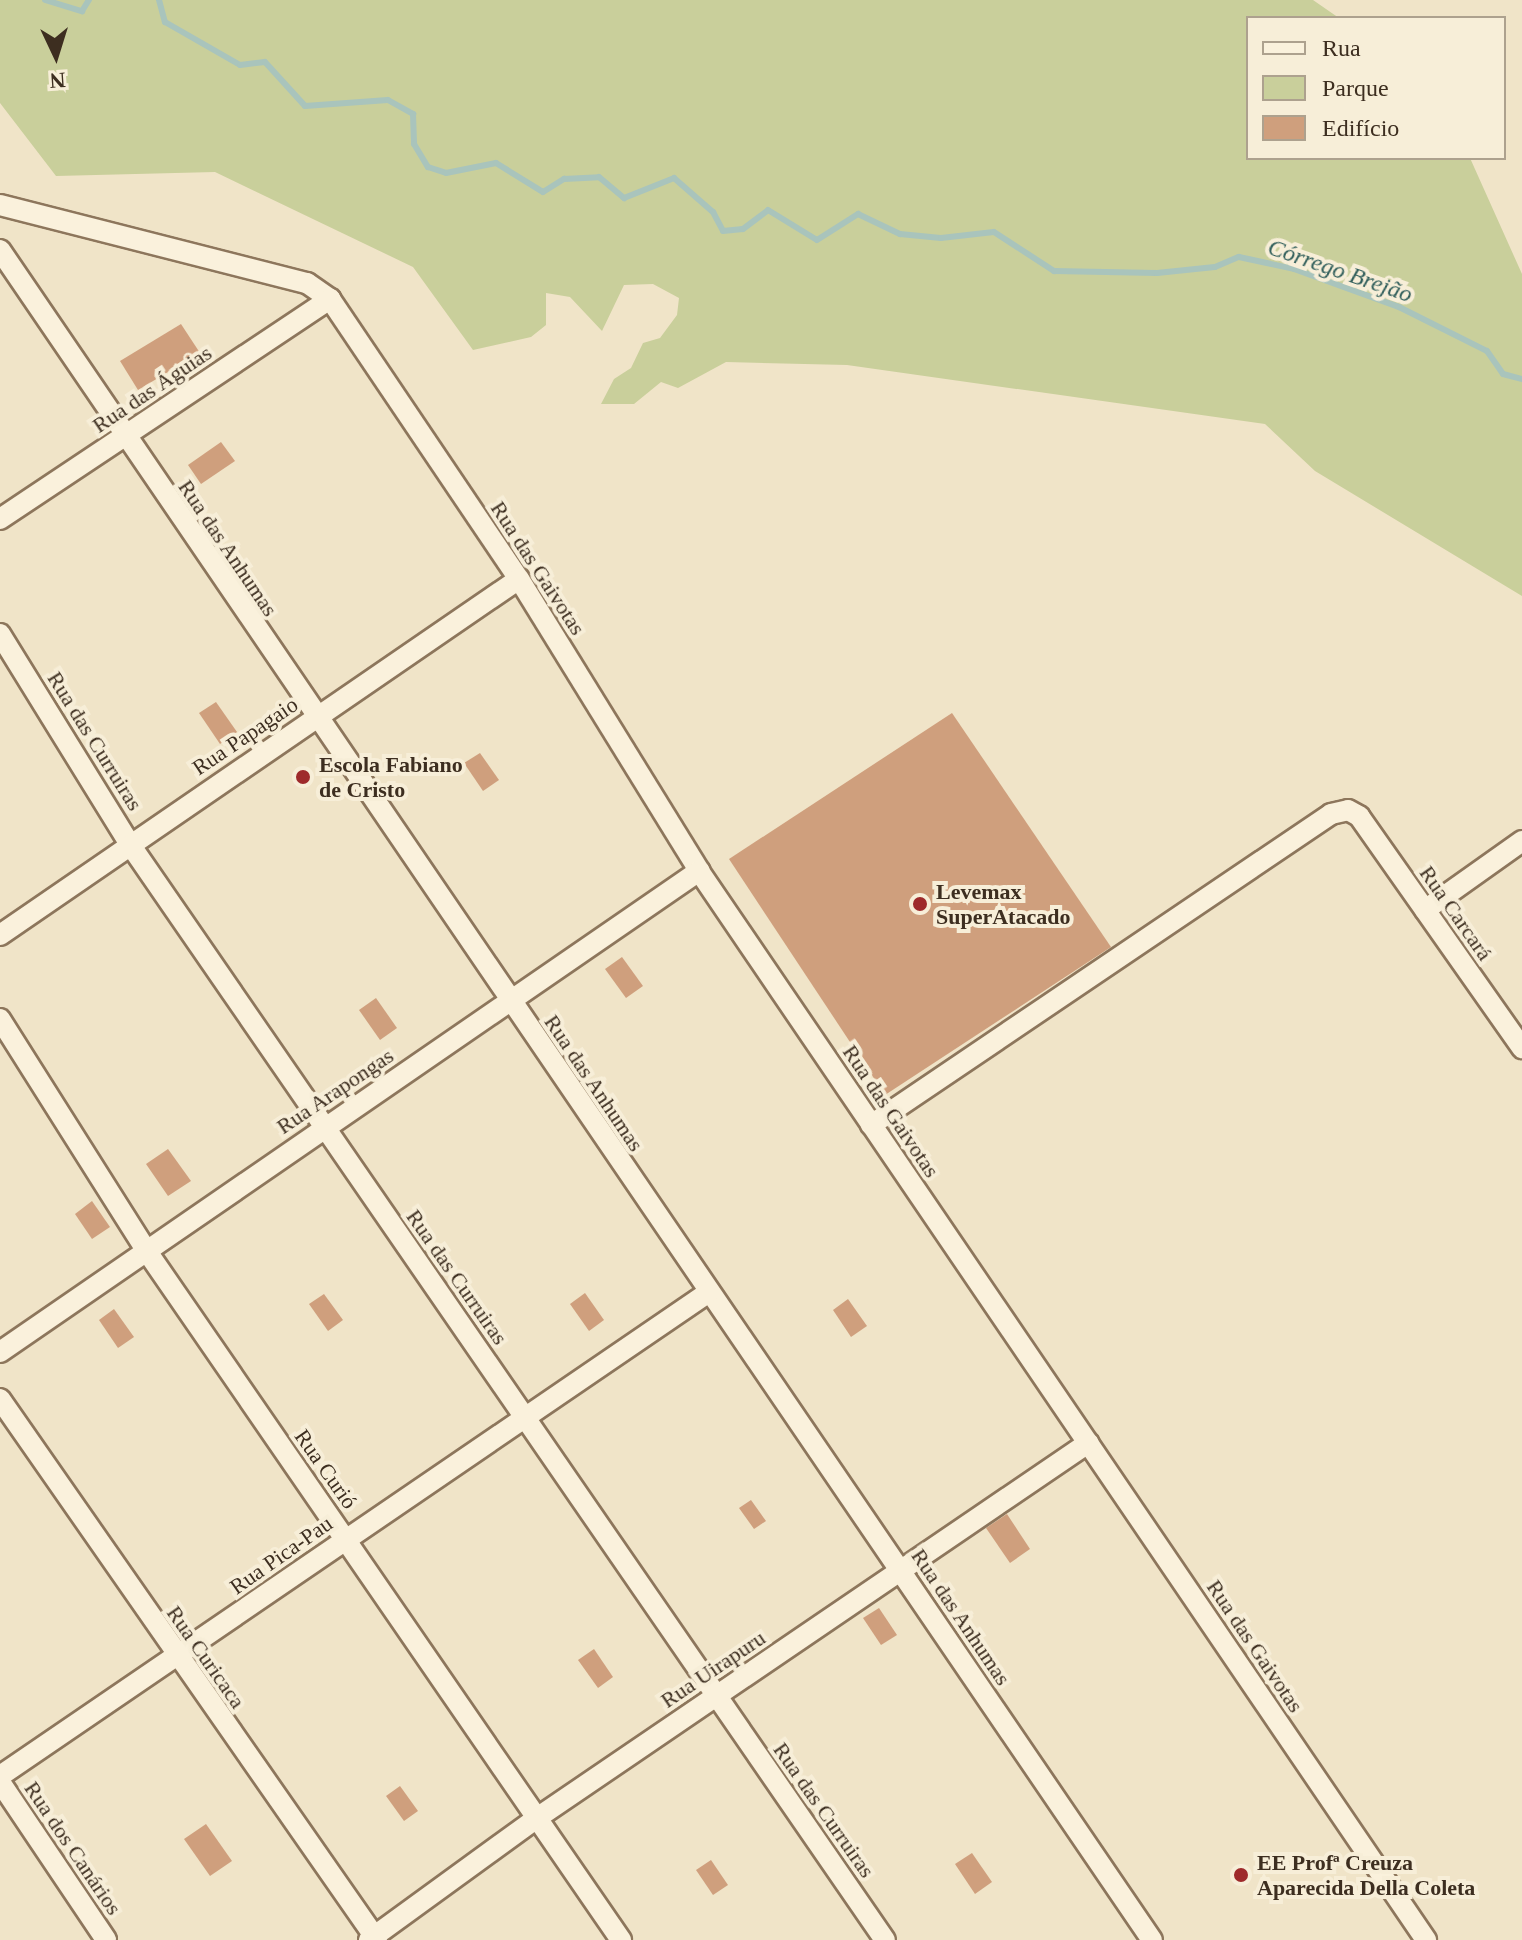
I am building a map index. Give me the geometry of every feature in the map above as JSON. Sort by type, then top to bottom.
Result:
[{"type":"street","points":[[0,205],[307,283],[330,299]]},
{"type":"street","name":"Rua das Anhumas","points":[[0,250],[123,437],[1152,1940]]},
{"type":"street","name":"Rua das Águias","points":[[0,519],[330,299]]},
{"type":"street","name":"Rua das Gaivotas","points":[[330,299],[519,579],[699,871],[1426,1940]]},
{"type":"street","name":"Rua Papagaio","points":[[0,935],[129,843],[519,579]]},
{"type":"street","name":"Rua das Curruiras","points":[[0,634],[129,843],[885,1940]]},
{"type":"street","name":"Rua Carcará","points":[[871,1125],[1331,814],[1348,810],[1359,816],[1521,1044]]},
{"type":"street","points":[[1425,910],[1522,841]]},
{"type":"street","name":"Rua Arapongas","points":[[0,1352],[699,871]]},
{"type":"street","name":"Rua Curió","points":[[0,1019],[146,1250],[621,1940]]},
{"type":"street","name":"Rua Pica-Pau","points":[[0,1776],[709,1292]]},
{"type":"street","name":"Rua Curicaca","points":[[0,1399],[176,1658],[374,1939]]},
{"type":"street","name":"Rua Uirapuru","points":[[374,1939],[537,1818],[1088,1443]]},
{"type":"street","name":"Rua dos Canários","points":[[0,1782],[106,1940]]},
{"type":"green space","points":[[0,0],[1313,0],[1336,16],[1246,16],[1246,160],[1471,160],[1522,274],[1522,596],[1315,471],[1265,424],[847,365],[726,362],[678,388],[661,382],[634,404],[601,404],[614,379],[631,368],[643,343],[660,338],[677,315],[679,298],[653,284],[624,285],[602,331],[570,297],[546,293],[546,325],[531,337],[473,350],[413,267],[215,172],[56,176],[0,103]]},
{"type":"building","points":[[181,324],[200,353],[138,390],[120,361]]},
{"type":"building","points":[[221,442],[235,461],[201,484],[188,465]]},
{"type":"building","points":[[216,702],[237,732],[220,744],[199,713]]},
{"type":"building","name":"Levemax SuperAtacado","points":[[952,713],[1111,947],[885,1095],[729,859]]},
{"type":"building","points":[[480,753],[499,780],[483,791],[464,763]]},
{"type":"building","points":[[622,957],[643,986],[626,998],[605,969]]},
{"type":"building","points":[[376,998],[397,1028],[380,1040],[359,1010]]},
{"type":"building","points":[[168,1149],[191,1181],[168,1196],[146,1164]]},
{"type":"building","points":[[92,1201],[110,1227],[92,1239],[75,1214]]},
{"type":"building","points":[[585,1293],[604,1320],[589,1331],[570,1304]]},
{"type":"building","points":[[324,1294],[343,1320],[328,1331],[309,1304]]},
{"type":"building","points":[[848,1299],[867,1326],[851,1337],[833,1310]]},
{"type":"building","points":[[114,1309],[134,1337],[118,1348],[99,1320]]},
{"type":"building","points":[[751,1500],[766,1521],[754,1529],[739,1508]]},
{"type":"building","points":[[1007,1514],[1030,1549],[1010,1563],[986,1528]]},
{"type":"building","points":[[879,1608],[897,1635],[881,1645],[863,1618]]},
{"type":"building","points":[[594,1649],[613,1677],[598,1688],[578,1660]]},
{"type":"building","points":[[400,1786],[418,1811],[404,1821],[386,1796]]},
{"type":"building","points":[[206,1824],[232,1861],[210,1876],[184,1839]]},
{"type":"building","points":[[972,1853],[992,1882],[975,1894],[955,1864]]},
{"type":"building","points":[[711,1860],[728,1885],[713,1895],[696,1870]]},
{"type":"waterway","name":"Córrego Brejão","points":[[45,0],[82,11],[89,0]]},
{"type":"waterway","name":"Córrego Brejão","points":[[159,0],[165,22],[240,65],[265,62],[305,106],[388,100],[413,114],[414,144],[428,167],[446,173],[496,163],[543,192],[564,179],[599,177],[624,198],[674,178],[713,212],[723,231],[743,229],[768,210],[817,240],[858,214],[900,234],[941,238],[994,232],[1054,271],[1157,273],[1215,267],[1239,257],[1294,269],[1399,307],[1487,351],[1503,374],[1522,379]]},
{"type":"place","name":"Escola Fabiano de Cristo","points":[[303,777]]},
{"type":"place","name":"Levemax SuperAtacado","points":[[920,904]]},
{"type":"place","name":"EE Profª Creuza Aparecida Della Coleta","points":[[1241,1875]]}]
